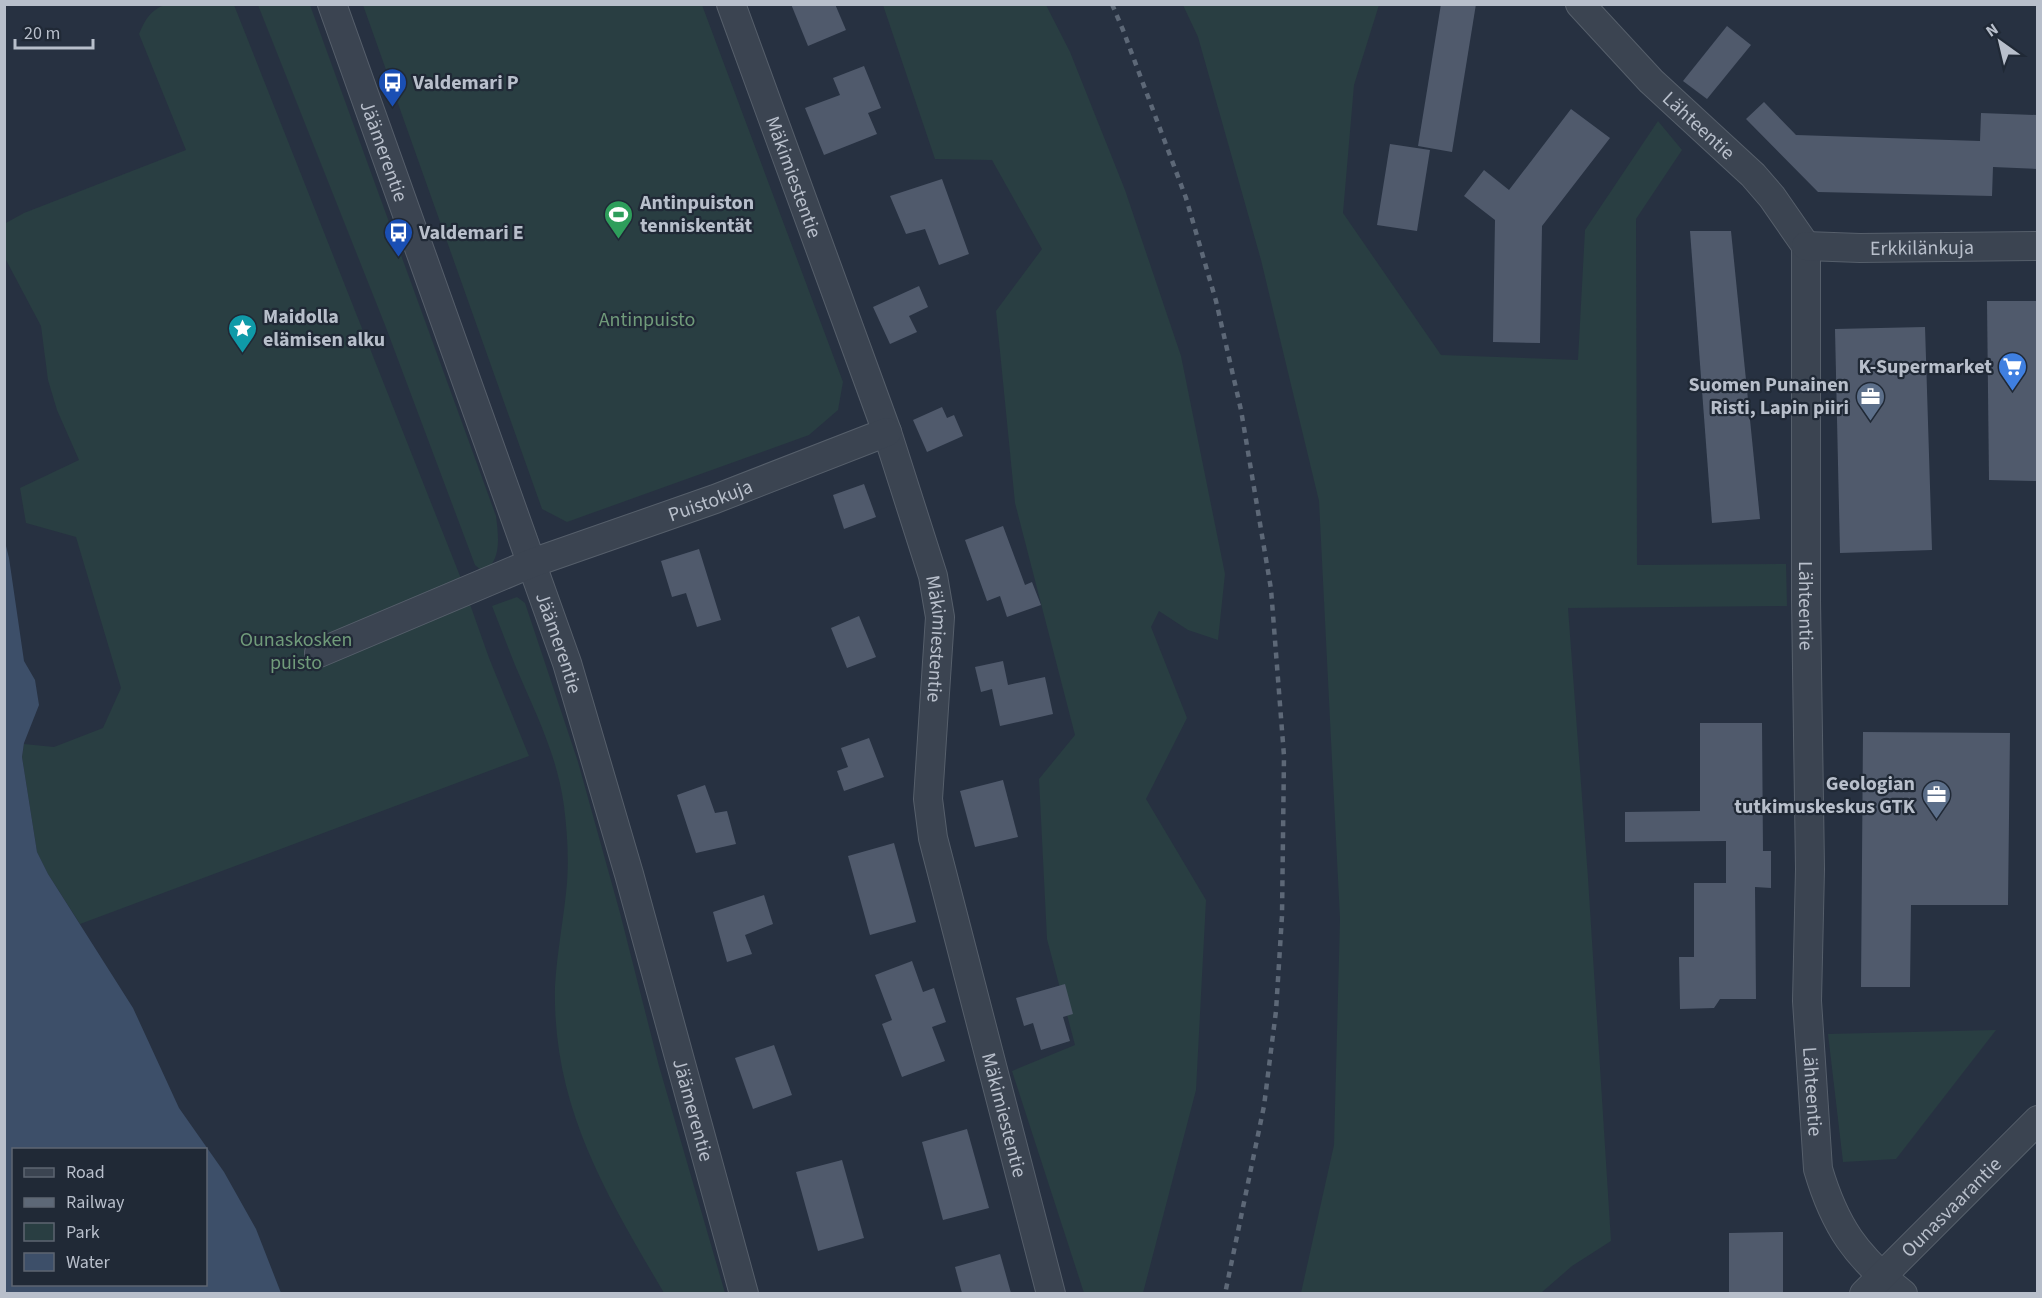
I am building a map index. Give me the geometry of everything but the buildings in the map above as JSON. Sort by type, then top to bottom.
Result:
[{"type":"street","name":"Jäämerentie","points":[[332,4],[567,663],[629,874],[744,1293]]},
{"type":"street","name":"Mäkimiestentie","points":[[731,4],[887,432],[933,576],[940,617],[928,799],[933,838],[1051,1293]]},
{"type":"street","name":"Lähteentie","points":[[1580,4],[1652,81],[1753,175],[1772,197],[1806,246],[1806,601],[1810,869],[1807,1001],[1815,1137],[1818,1169],[1825,1193],[1850,1242],[1867,1261],[1873,1284],[1903,1293]]},
{"type":"street","name":"Erkkilänkuja","points":[[1806,246],[1872,248],[2037,246]]},
{"type":"street","name":"Puistokuja","points":[[319,653],[532,563],[715,499],[887,432]]},
{"type":"street","name":"Ounasvaarantie","points":[[1873,1284],[2037,1120]]},
{"type":"green space","name":"Ounaskosken puisto","points":[[165,5],[234,5],[529,756],[80,924],[48,874],[37,852],[22,757],[24,744],[54,747],[103,728],[121,688],[76,537],[26,523],[20,488],[79,460],[57,410],[48,380],[41,326],[5,258],[4,224],[24,213],[186,150],[139,34],[149,16]]},
{"type":"green space","points":[[258,5],[310,5],[496,516],[498,547],[496,555],[489,567],[482,571],[475,565],[385,325]]},
{"type":"green space","name":"Antinpuisto","points":[[363,5],[702,5],[843,382],[838,410],[809,435],[567,522],[542,509]]},
{"type":"green space","points":[[883,5],[1046,5],[1070,52],[1125,190],[1181,356],[1225,574],[1218,640],[1188,630],[1159,611],[1151,627],[1187,718],[1146,799],[1206,900],[1196,1090],[1143,1293],[1084,1293],[1012,1071],[1075,1045],[1047,939],[1039,779],[1075,735],[1015,503],[996,311],[1042,249],[992,160],[935,159]]},
{"type":"green space","points":[[1183,5],[1379,5],[1354,85],[1343,213],[1441,355],[1578,360],[1585,230],[1658,121],[1682,150],[1636,219],[1637,565],[1786,564],[1787,606],[1568,608],[1611,1241],[1572,1266],[1541,1293],[1301,1293],[1334,1145],[1340,919],[1319,501],[1261,260],[1198,37]]},
{"type":"green space","points":[[517,597],[525,603],[578,762],[659,1066],[725,1293],[664,1293],[603,1184],[573,1110],[556,1030],[555,986],[568,873],[561,787],[551,751],[492,606]]},
{"type":"green space","points":[[1996,1030],[1896,1159],[1843,1162],[1828,1034]]},
{"type":"water","points":[[5,542],[24,661],[35,680],[39,705],[24,743],[22,757],[37,852],[48,874],[133,1008],[179,1108],[224,1172],[256,1229],[281,1293],[5,1293]]},
{"type":"railway","points":[[1112,4],[1186,198],[1216,301],[1241,410],[1271,589],[1284,756],[1282,916],[1276,1011],[1264,1106],[1225,1294]]},
{"type":"place","name":"Valdemari P","points":[[392,108]]},
{"type":"place","name":"Antinpuiston tenniskentät","points":[[619,240]]},
{"type":"place","name":"Valdemari E","points":[[398,258]]},
{"type":"place","name":"Maidolla elämisen alku","points":[[242,354]]},
{"type":"place","name":"K-Supermarket","points":[[2013,392]]},
{"type":"place","name":"Suomen Punainen Risti, Lapin piiri","points":[[1870,422]]},
{"type":"place","name":"Geologian tutkimuskeskus GTK","points":[[1936,820]]}]
